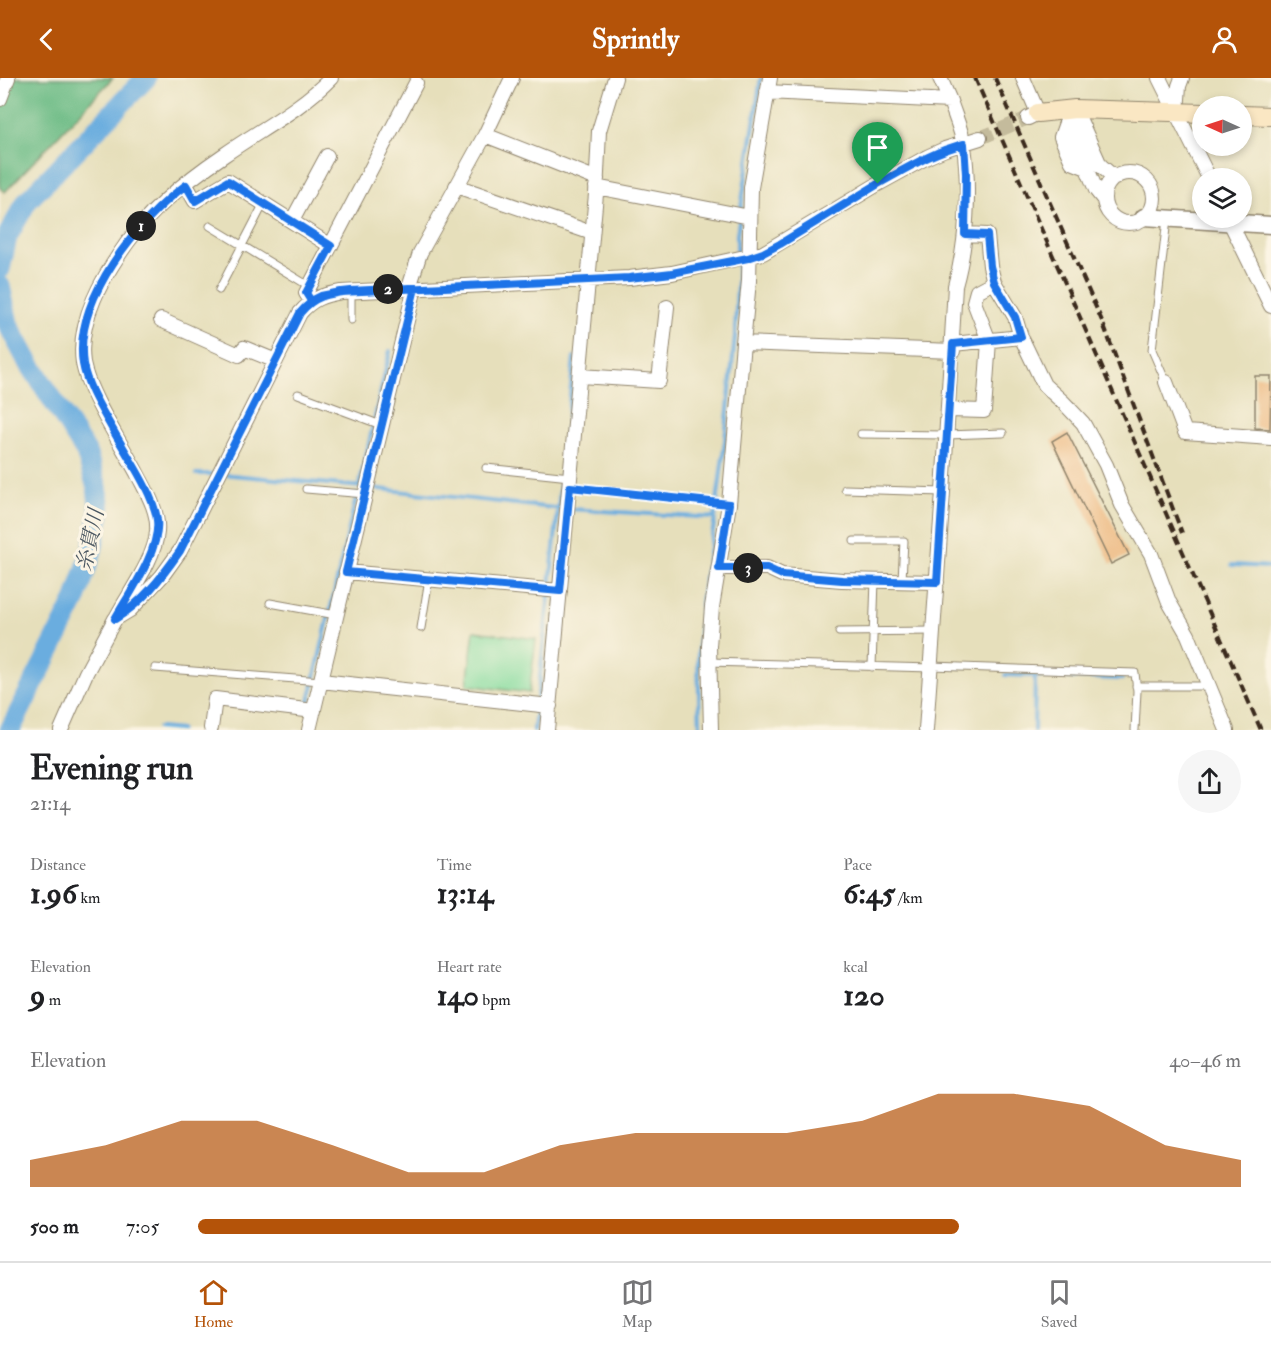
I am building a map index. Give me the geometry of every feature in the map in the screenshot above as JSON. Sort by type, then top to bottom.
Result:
[{"type":"main road","points":[[1033,115],[1192,113]]},
{"type":"main road","points":[[1252,115],[1271,116]]},
{"type":"street","points":[[0,99],[8,78]]},
{"type":"street","points":[[61,730],[86,673],[152,552],[157,533],[157,520],[150,499],[94,394],[83,365],[83,330],[91,306],[101,284],[128,242],[148,218],[224,155],[298,108],[331,78]]},
{"type":"street","points":[[309,730],[420,253],[512,78]]},
{"type":"street","points":[[547,730],[580,376],[599,131],[615,78]]},
{"type":"street","points":[[711,730],[709,662],[712,607],[729,504],[748,281],[754,169],[770,78]]},
{"type":"street","points":[[926,730],[949,410],[955,286],[962,262],[965,234],[964,144],[940,78]]},
{"type":"street","points":[[1023,78],[1033,115]]},
{"type":"street","points":[[1159,78],[1204,168]]},
{"type":"street","points":[[1177,112],[1179,86],[1182,78]]},
{"type":"street","points":[[311,301],[306,293],[309,286],[416,83]]},
{"type":"street","points":[[767,92],[950,101]]},
{"type":"street","points":[[1069,113],[1096,190],[1104,200],[1106,208],[1117,220],[1134,223],[1144,218],[1154,200],[1149,184],[1137,175],[1122,175],[1114,178],[1109,184],[1104,200]]},
{"type":"street","points":[[1069,113],[1100,165],[1114,178]]},
{"type":"street","points":[[484,135],[596,183],[750,217]]},
{"type":"street","points":[[115,619],[130,610],[162,576],[180,551],[300,313],[311,301],[321,296],[351,291],[629,278],[672,273],[748,258],[780,244],[878,184],[929,156],[980,138]]},
{"type":"street","points":[[292,221],[327,156]]},
{"type":"street","points":[[186,185],[195,201],[228,181],[331,246]]},
{"type":"street","points":[[456,186],[592,233]]},
{"type":"street","points":[[1144,218],[1192,219]]},
{"type":"street","points":[[1252,223],[1271,225]]},
{"type":"street","points":[[1233,228],[1271,306]]},
{"type":"street","points":[[965,234],[987,235],[994,282],[1015,317],[1021,337],[1044,385],[1083,423],[1106,465],[1122,505],[1151,554],[1169,602],[1188,635],[1227,730]]},
{"type":"street","points":[[949,410],[984,411],[989,341],[974,302],[977,291],[994,282]]},
{"type":"street","points":[[580,376],[659,381],[667,307]]},
{"type":"street","points":[[161,320],[239,355],[244,348],[276,361]]},
{"type":"street","points":[[743,343],[953,347],[1021,337]]},
{"type":"street","points":[[1166,382],[1185,432],[1271,438]]},
{"type":"street","points":[[719,568],[767,568],[782,575],[937,582]]},
{"type":"street","points":[[346,572],[560,591]]},
{"type":"street","points":[[321,681],[550,706]]},
{"type":"street","points":[[211,728],[214,699],[314,711]]},
{"type":"lane","points":[[219,290],[264,203]]},
{"type":"lane","points":[[1166,382],[1152,350],[1167,219]]},
{"type":"lane","points":[[210,226],[309,286]]},
{"type":"lane","points":[[351,291],[351,320]]},
{"type":"lane","points":[[298,394],[381,424]]},
{"type":"lane","points":[[861,434],[1003,433]]},
{"type":"lane","points":[[486,468],[729,504]]},
{"type":"lane","points":[[306,489],[365,494]]},
{"type":"lane","points":[[845,489],[943,492]]},
{"type":"lane","points":[[854,541],[904,541],[902,580]]},
{"type":"lane","points":[[421,628],[429,579]]},
{"type":"lane","points":[[872,667],[875,580]]},
{"type":"lane","points":[[270,603],[336,615]]},
{"type":"lane","points":[[839,632],[934,631]]},
{"type":"lane","points":[[709,662],[1135,673],[1135,730]]},
{"type":"lane","points":[[155,668],[321,681]]},
{"type":"lane","points":[[1136,686],[1209,686]]},
{"type":"green space","points":[[12,78],[113,78],[5,192],[0,188],[0,109]]},
{"type":"green space","points":[[474,631],[536,639],[529,693],[467,685]]},
{"type":"building","points":[[1255,376],[1271,376],[1270,429],[1255,428]]},
{"type":"building","points":[[1067,432],[1129,555],[1111,564],[1052,441]]},
{"type":"waterway","name":"糸貫川","points":[[0,269],[7,237],[27,201],[146,78]]},
{"type":"waterway","points":[[737,255],[737,234],[761,78]]},
{"type":"waterway","points":[[700,730],[698,654],[702,596],[725,441],[735,336],[738,262]]},
{"type":"waterway","name":"糸貫川","points":[[0,286],[8,324],[26,358],[86,452],[97,487],[100,513],[92,550],[76,599],[10,730]]},
{"type":"waterway","points":[[359,487],[390,351]]},
{"type":"waterway","points":[[550,586],[574,358]]},
{"type":"waterway","points":[[196,474],[214,474]]},
{"type":"waterway","points":[[221,474],[363,487]]},
{"type":"waterway","points":[[370,488],[563,509]]},
{"type":"waterway","points":[[308,706],[357,494]]},
{"type":"waterway","points":[[570,509],[715,518]]},
{"type":"waterway","points":[[1232,565],[1271,567]]},
{"type":"waterway","points":[[534,730],[549,594]]},
{"type":"waterway","points":[[1005,675],[1122,679]]},
{"type":"waterway","points":[[1034,730],[1035,677]]},
{"type":"waterway","points":[[158,728],[181,730]]},
{"type":"tunnel","points":[[980,138],[1028,118]]},
{"type":"railway","points":[[975,78],[1261,730]]},
{"type":"railway","points":[[995,78],[1102,321],[1182,533]]},
{"type":"route","points":[[878,184],[780,244],[748,258],[672,273],[629,278],[410,288],[341,292],[321,296],[311,301],[306,293],[331,246],[228,181],[195,201],[186,185],[148,218],[128,242],[101,284],[83,330],[83,365],[94,394],[150,499],[157,520],[157,533],[152,552],[115,619],[130,610],[162,576],[180,551],[300,313],[309,303],[321,296],[341,292],[351,291],[410,288],[415,288],[346,572],[560,591],[570,487],[729,504],[719,568],[767,568],[782,575],[842,580],[937,582],[953,344],[1021,337],[1015,317],[994,282],[987,235],[965,234],[964,144],[929,156],[878,184]]}]
